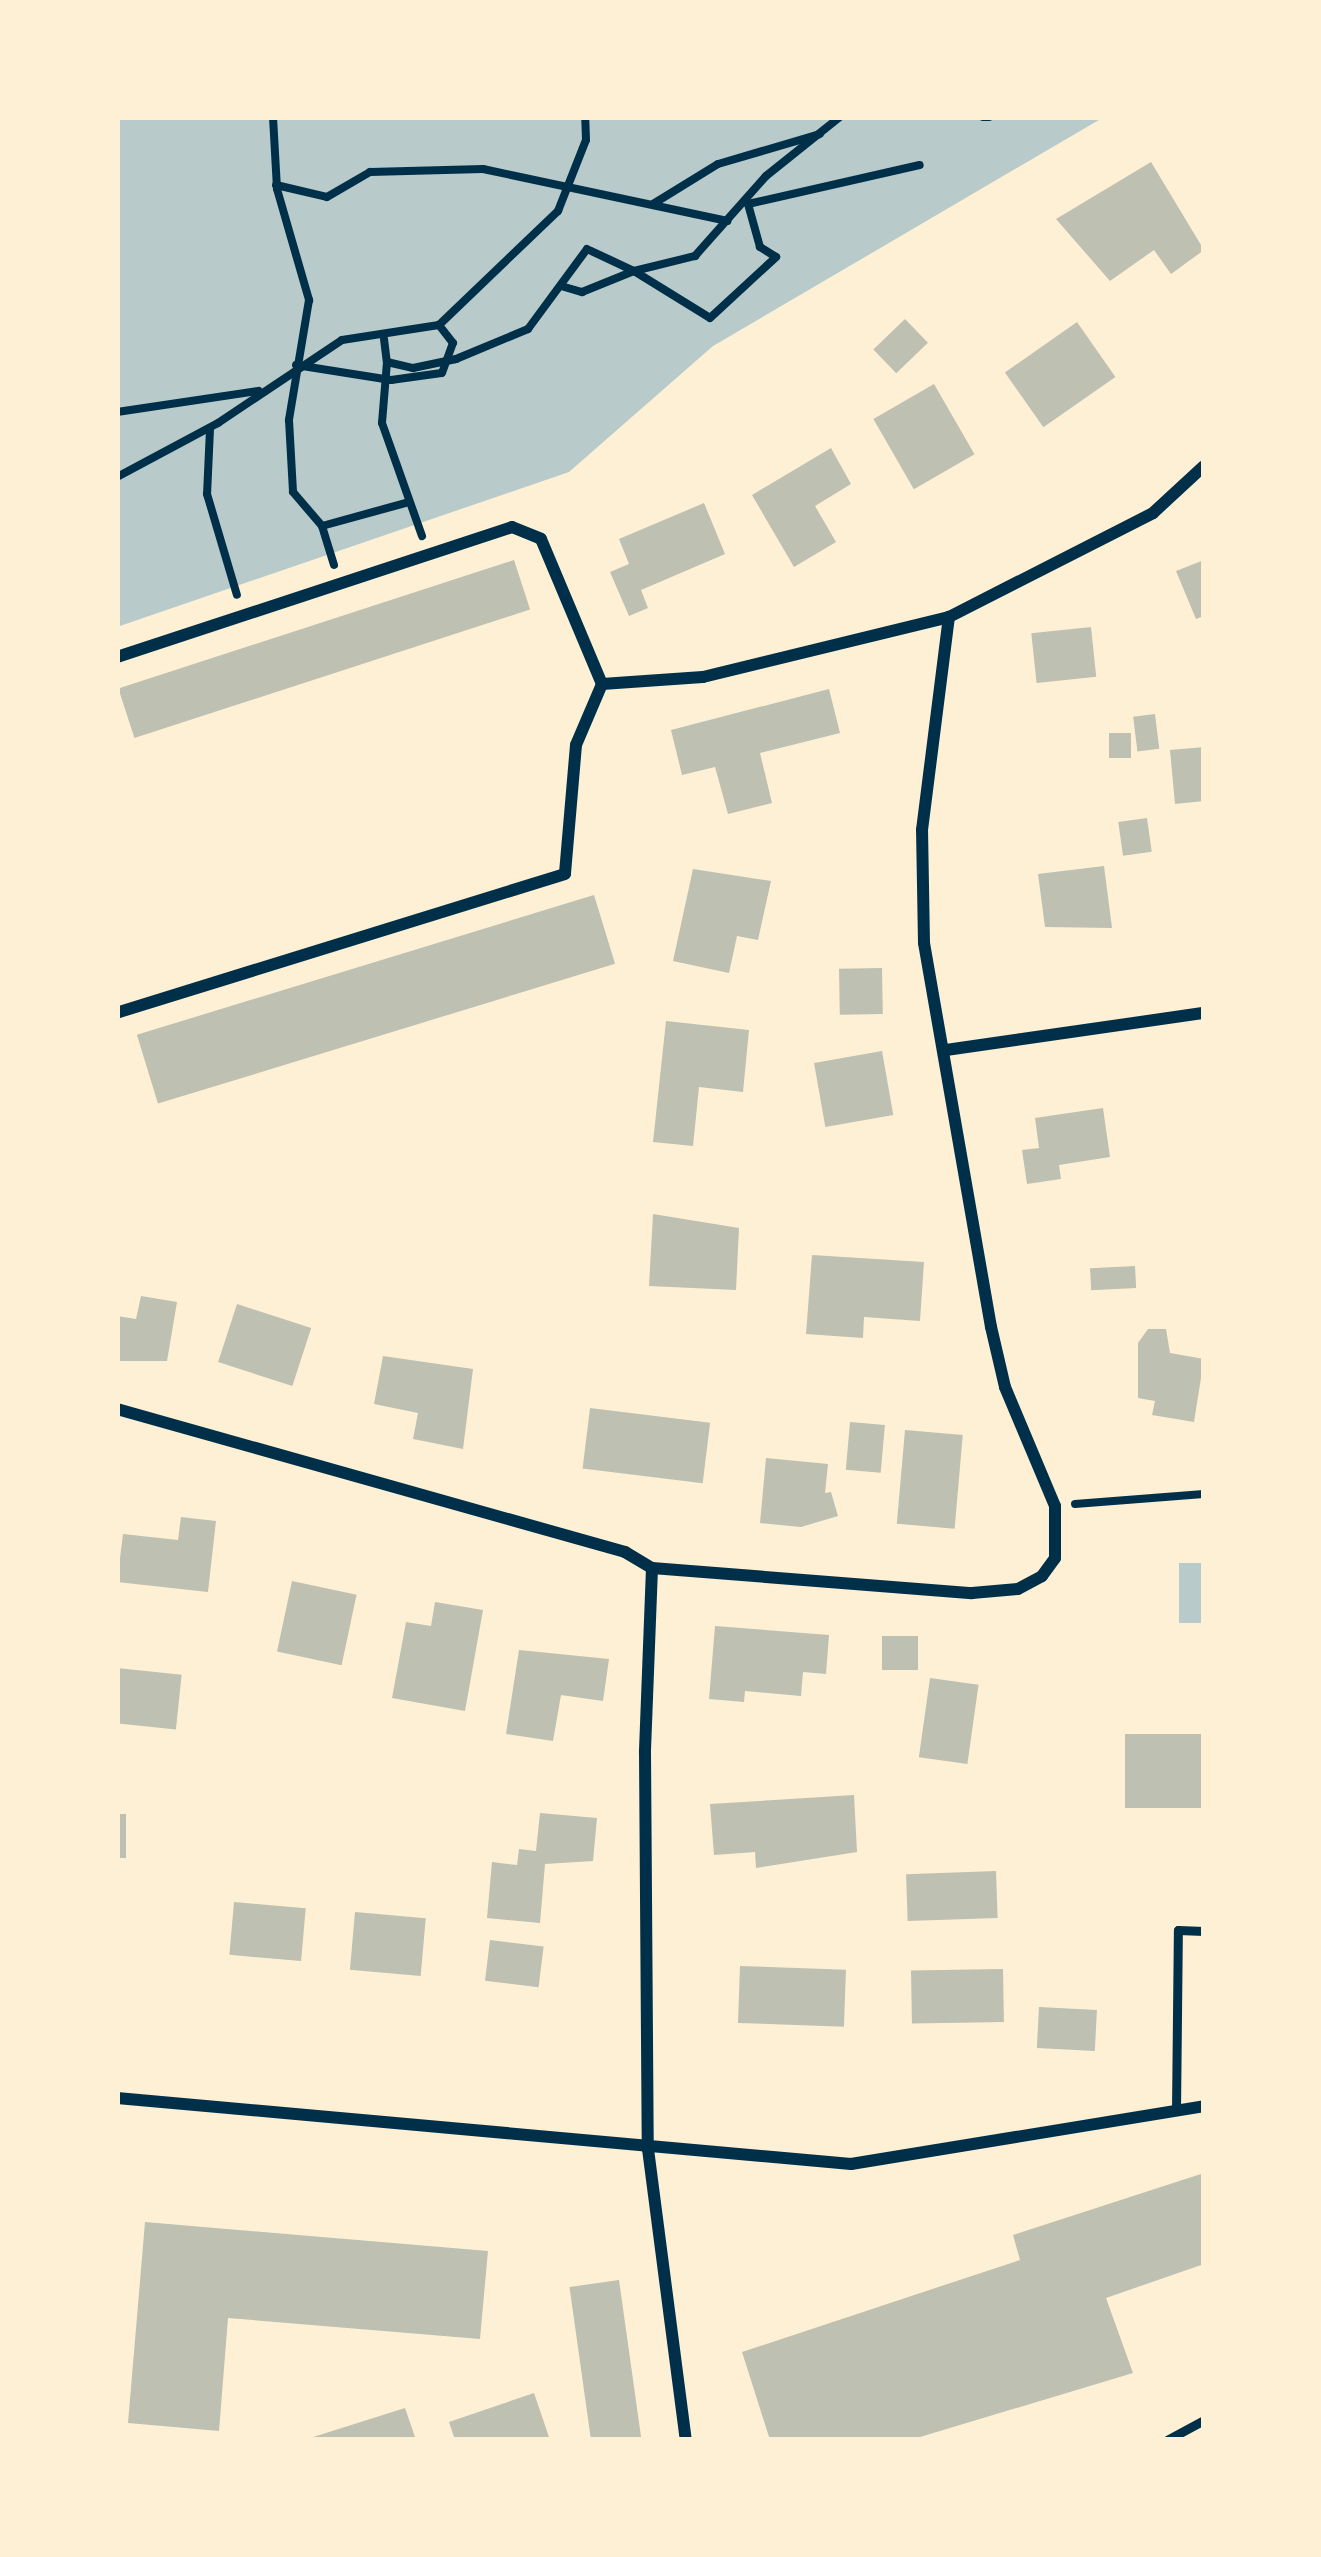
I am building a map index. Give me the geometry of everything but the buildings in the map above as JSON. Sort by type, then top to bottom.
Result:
[{"type":"street","points":[[602,684],[703,677],[949,617],[1153,513],[1204,466]]},
{"type":"street","points":[[117,657],[512,527],[541,539],[602,684],[576,746],[566,874],[117,1012]]},
{"type":"street","points":[[117,1409],[625,1552],[652,1568],[842,1588],[1018,1589],[1055,1558],[1055,1506],[1005,1387],[924,943],[922,830],[949,617]]},
{"type":"street","points":[[946,1050],[1204,1013]]},
{"type":"street","points":[[652,1568],[644,1754],[648,2149],[686,2440]]},
{"type":"street","points":[[117,2098],[648,2149],[908,2161],[1204,2106]]},
{"type":"lane","points":[[1176,2111],[1178,1930],[1204,1931]]},
{"type":"lane","points":[[1167,2440],[1204,2420]]},
{"type":"path","points":[[273,117],[276,185],[309,300],[294,364],[293,492],[322,526],[339,584]]},
{"type":"path","points":[[117,477],[210,427],[294,364],[342,340],[384,339],[439,325],[558,211],[586,140],[585,117]]},
{"type":"path","points":[[561,286],[582,292],[695,256],[748,204],[766,176],[830,130],[839,117]]},
{"type":"path","points":[[652,205],[718,164],[830,130]]},
{"type":"path","points":[[748,204],[920,165]]},
{"type":"path","points":[[276,185],[327,197],[370,172],[483,169],[728,221]]},
{"type":"path","points":[[387,362],[413,368],[449,360],[528,328],[587,249],[710,318],[776,257],[760,247],[748,204]]},
{"type":"path","points":[[294,364],[382,379],[442,373],[453,343],[439,325]]},
{"type":"path","points":[[384,339],[382,423],[429,554]]},
{"type":"path","points":[[117,412],[260,391]]},
{"type":"path","points":[[210,427],[207,494],[243,615]]},
{"type":"path","points":[[322,526],[409,502]]},
{"type":"path","points":[[1055,1506],[1204,1494]]},
{"type":"shaded area","points":[[117,117],[1104,117],[713,346],[569,472],[117,627]]},
{"type":"shaded area","points":[[1179,1563],[1204,1563],[1204,1623],[1179,1623]]}]
